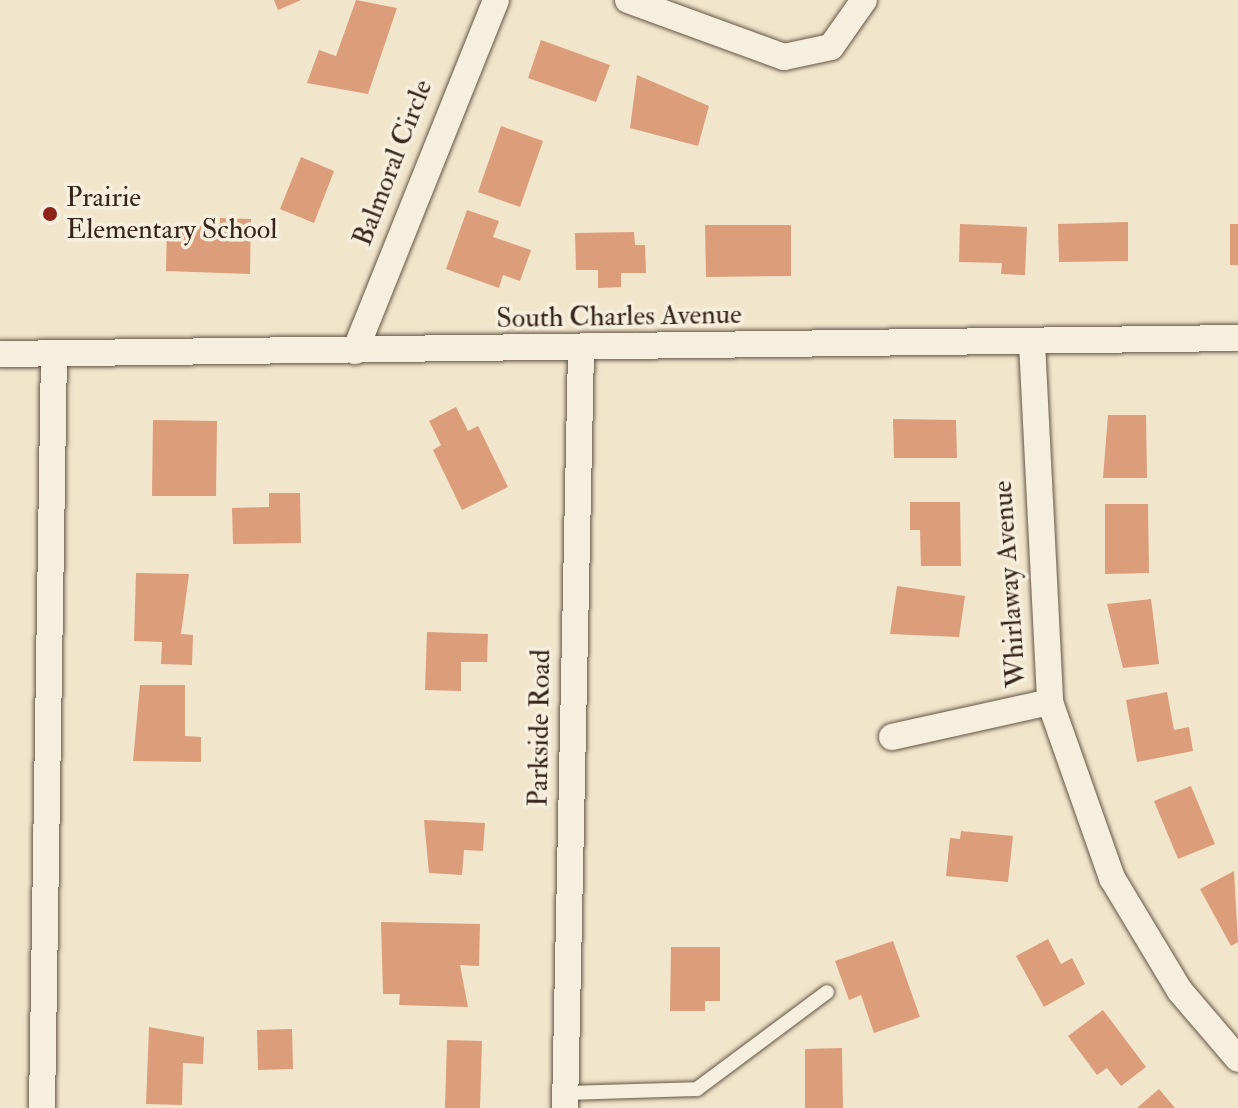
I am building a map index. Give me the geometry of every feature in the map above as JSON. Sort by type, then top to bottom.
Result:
[{"type":"street","name":"Balmoral Circle","points":[[355,351],[496,0]]},
{"type":"street","points":[[628,0],[784,57],[831,47],[864,0]]},
{"type":"street","name":"South Charles Avenue","points":[[0,354],[581,349],[1238,338]]},
{"type":"street","name":"Whirlaway Avenue","points":[[1032,343],[1050,702],[1112,878],[1180,991],[1238,1059]]},
{"type":"street","name":"Parkside Road","points":[[565,1100],[581,349]]},
{"type":"street","points":[[42,1108],[54,355]]},
{"type":"street","points":[[892,737],[1050,702]]},
{"type":"lane","points":[[565,1100],[697,1089],[827,992]]},
{"type":"building","points":[[274,0],[301,0],[278,10]]},
{"type":"building","points":[[356,0],[397,8],[368,94],[307,83],[319,50],[336,56]]},
{"type":"building","points":[[541,40],[610,65],[596,102],[528,78]]},
{"type":"building","points":[[637,75],[709,106],[698,146],[630,128]]},
{"type":"building","points":[[501,126],[543,141],[520,207],[478,192]]},
{"type":"building","points":[[301,157],[334,171],[314,223],[280,209]]},
{"type":"building","points":[[467,210],[499,221],[493,237],[531,250],[520,281],[503,275],[499,288],[446,269]]},
{"type":"building","points":[[220,218],[251,219],[250,274],[166,271],[167,225],[220,226]]},
{"type":"building","points":[[1128,222],[1128,261],[1059,262],[1058,224]]},
{"type":"building","points":[[960,224],[1027,227],[1025,275],[1001,274],[1002,263],[959,262]]},
{"type":"building","points":[[1230,224],[1238,224],[1238,265],[1230,265]]},
{"type":"building","points":[[705,225],[791,225],[791,276],[706,277]]},
{"type":"building","points":[[634,232],[635,245],[645,245],[646,273],[621,273],[621,287],[598,288],[598,270],[576,270],[575,233]]},
{"type":"building","points":[[456,407],[468,431],[478,426],[508,487],[462,510],[433,450],[441,445],[429,421]]},
{"type":"building","points":[[1108,415],[1146,415],[1147,478],[1103,478]]},
{"type":"building","points":[[893,419],[956,420],[957,458],[894,458]]},
{"type":"building","points":[[153,420],[217,421],[216,496],[152,496]]},
{"type":"building","points":[[269,493],[300,493],[301,543],[233,544],[232,508],[269,507]]},
{"type":"building","points":[[910,502],[960,502],[961,566],[921,566],[920,530],[910,530]]},
{"type":"building","points":[[1105,504],[1148,504],[1149,573],[1105,574]]},
{"type":"building","points":[[136,573],[189,574],[181,634],[193,635],[192,665],[161,664],[162,642],[134,641]]},
{"type":"building","points":[[897,586],[965,596],[959,637],[890,634]]},
{"type":"building","points":[[1151,599],[1159,664],[1123,668],[1107,604]]},
{"type":"building","points":[[427,632],[488,634],[487,662],[461,662],[461,691],[425,690]]},
{"type":"building","points":[[140,685],[185,685],[185,736],[201,737],[201,762],[133,761]]},
{"type":"building","points":[[1167,692],[1174,730],[1189,727],[1193,751],[1137,762],[1126,700]]},
{"type":"building","points":[[1191,786],[1215,844],[1178,859],[1154,801]]},
{"type":"building","points":[[424,820],[485,823],[483,851],[464,850],[462,875],[429,873]]},
{"type":"building","points":[[961,831],[1013,836],[1008,882],[946,876],[950,838],[960,839]]},
{"type":"building","points":[[1234,871],[1238,942],[1231,946],[1200,889]]},
{"type":"building","points":[[381,922],[480,924],[479,966],[460,965],[468,1007],[399,1005],[400,994],[383,994]]},
{"type":"building","points":[[1048,939],[1061,964],[1072,958],[1085,984],[1044,1007],[1016,956]]},
{"type":"building","points":[[893,941],[920,1017],[874,1033],[861,995],[849,1000],[835,961]]},
{"type":"building","points":[[671,947],[720,947],[720,1001],[705,1001],[705,1011],[670,1011]]},
{"type":"building","points":[[1103,1010],[1146,1067],[1121,1086],[1107,1068],[1097,1075],[1068,1036]]},
{"type":"building","points":[[149,1027],[204,1037],[203,1064],[183,1063],[182,1105],[146,1104]]},
{"type":"building","points":[[292,1029],[293,1069],[258,1070],[257,1030]]},
{"type":"building","points":[[447,1040],[482,1041],[480,1108],[445,1108]]},
{"type":"building","points":[[842,1048],[843,1108],[805,1108],[805,1049]]},
{"type":"building","points":[[1159,1089],[1175,1108],[1137,1108]]},
{"type":"place","name":"Prairie Elementary School","points":[[50,214]]}]
